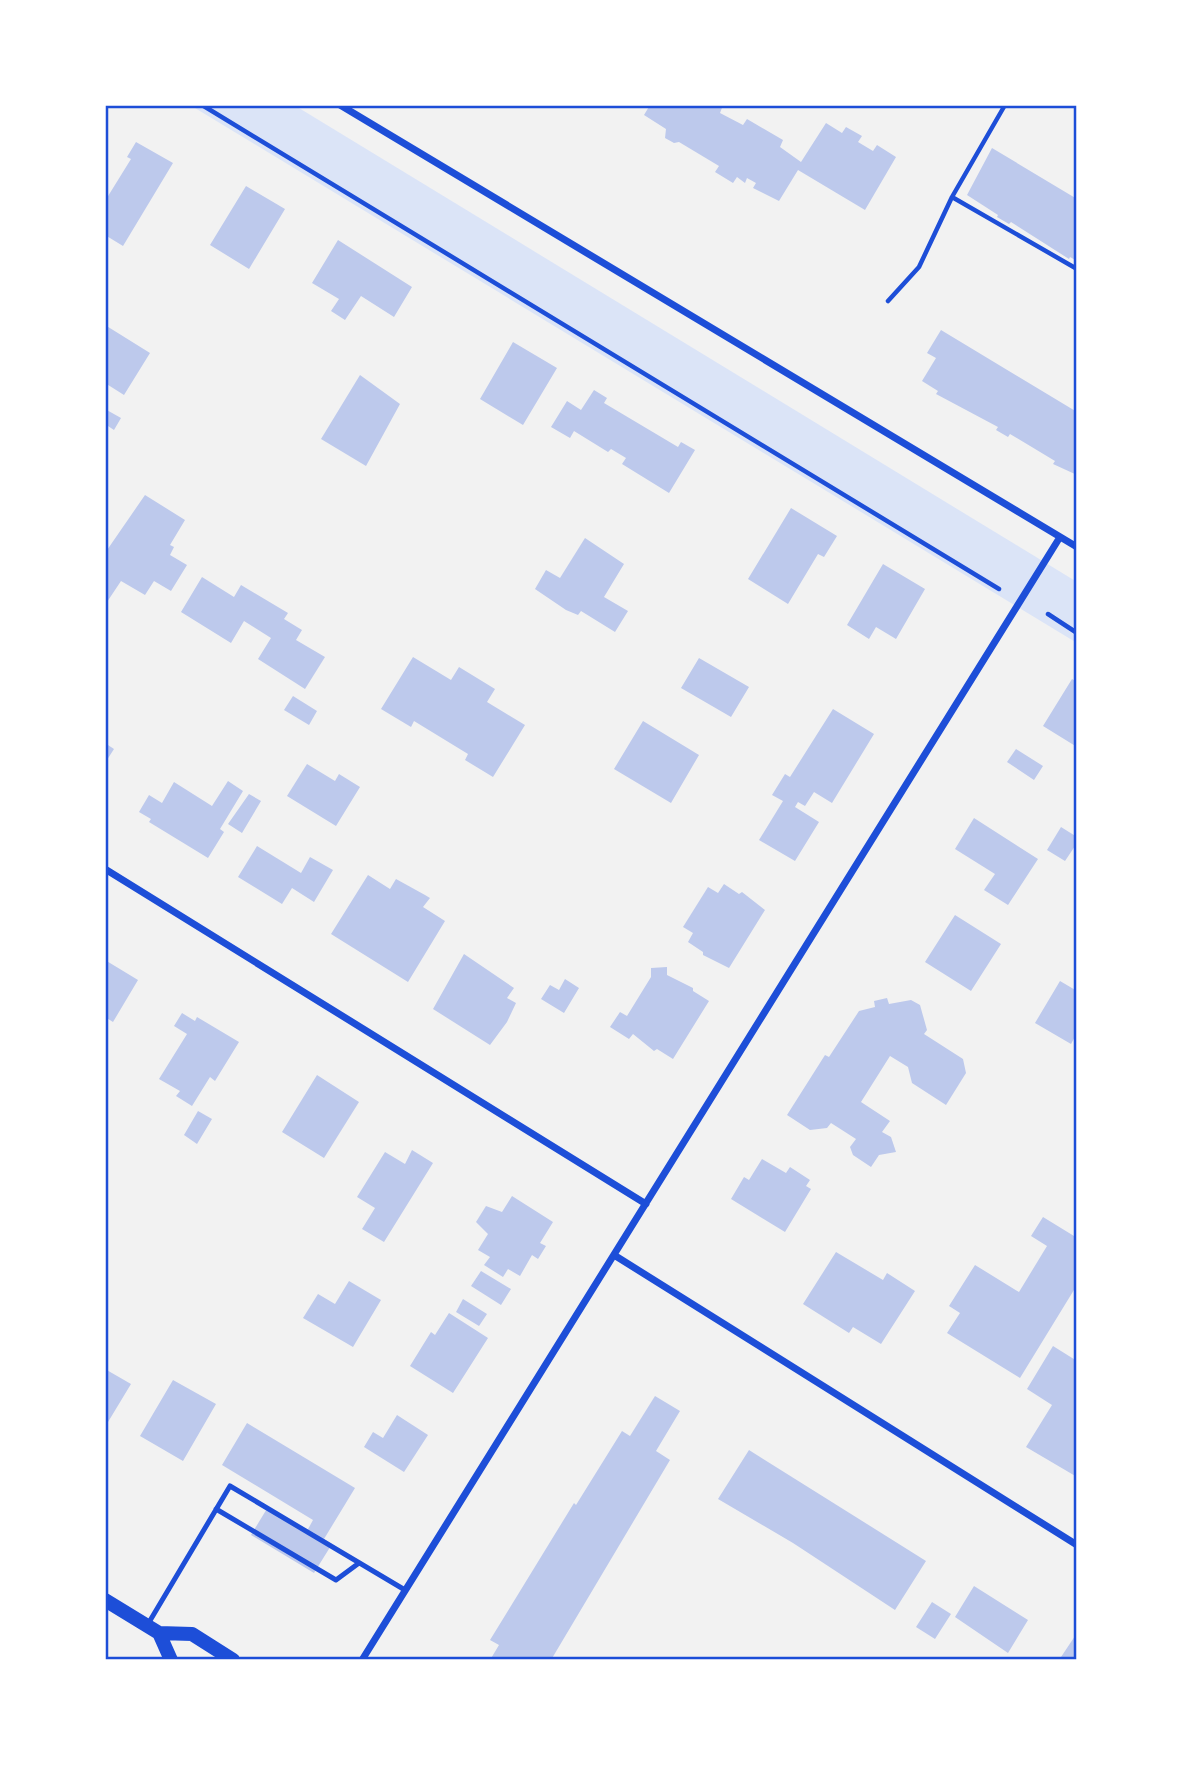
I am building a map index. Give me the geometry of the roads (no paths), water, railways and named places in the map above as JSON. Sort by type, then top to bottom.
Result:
[{"type":"main road","points":[[105,1600],[153,1629],[192,1634],[233,1660]]},
{"type":"main road","points":[[153,1629],[171,1660]]},
{"type":"street","points":[[340,105],[1077,547]]},
{"type":"street","points":[[362,1660],[1060,537]]},
{"type":"street","points":[[105,869],[646,1204]]},
{"type":"street","points":[[614,1255],[1077,1545]]},
{"type":"lane","points":[[153,1629],[230,1486],[405,1590]]},
{"type":"lane","points":[[216,1509],[336,1580],[359,1563]]}]
